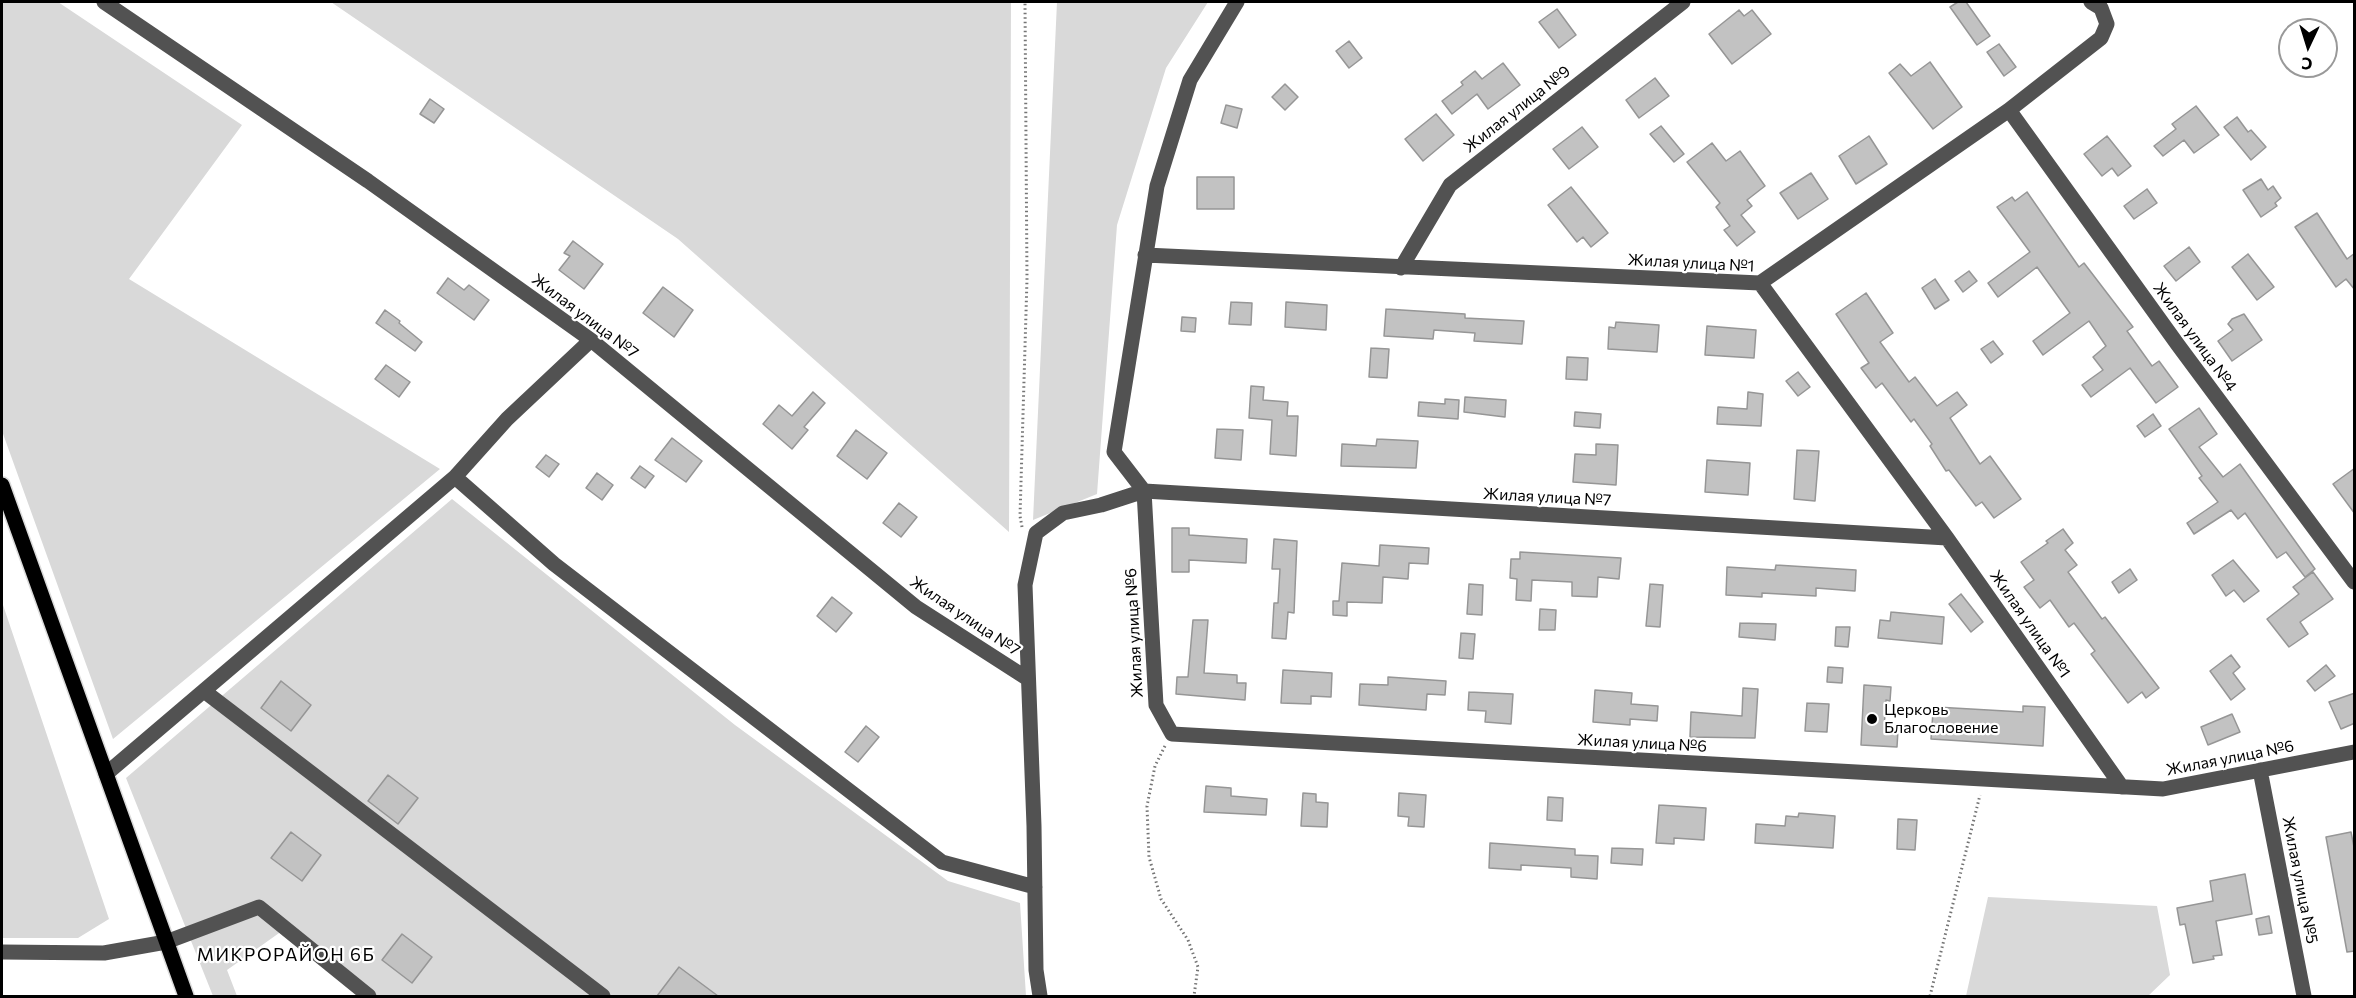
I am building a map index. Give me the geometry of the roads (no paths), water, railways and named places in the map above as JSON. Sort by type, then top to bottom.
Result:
[{"type":"main road","points":[[2,485],[186,996]]},
{"type":"street","name":"Жилая улица №7","points":[[104,2],[368,181],[591,340],[916,607],[1028,679]]},
{"type":"street","points":[[1040,996],[1036,970],[1025,585],[1036,533],[1063,513],[1101,505],[1144,491],[1114,452],[1157,186],[1190,80],[1237,2]]},
{"type":"street","name":"Жилая улица №9","points":[[1401,268],[1450,185],[1683,2]]},
{"type":"street","points":[[1760,283],[2009,110],[2101,38],[2107,24],[2101,8],[2091,2]]},
{"type":"street","name":"Жилая улица №4","points":[[2009,110],[2178,345],[2355,582]]},
{"type":"street","name":"Жилая улица №1","points":[[1145,255],[1760,283],[1947,538],[2122,787]]},
{"type":"street","points":[[106,774],[455,477],[507,419],[591,340]]},
{"type":"street","points":[[455,477],[554,564],[942,862],[1035,887]]},
{"type":"street","name":"Жилая улица №7","points":[[1144,491],[1947,538]]},
{"type":"street","name":"Жилая улица №6","points":[[1144,491],[1156,705],[1172,734],[2163,789],[2355,753]]},
{"type":"street","points":[[204,691],[603,996]]},
{"type":"street","name":"Жилая улица №5","points":[[2260,770],[2304,996]]},
{"type":"street","points":[[2,952],[104,953],[166,942],[259,907],[369,996]]},
{"type":"place","name":"Церковь Благословение","points":[[1872,719]]},
{"type":"district","name":"МИКРОРАЙОН 6Б","points":[[286,955]]}]
